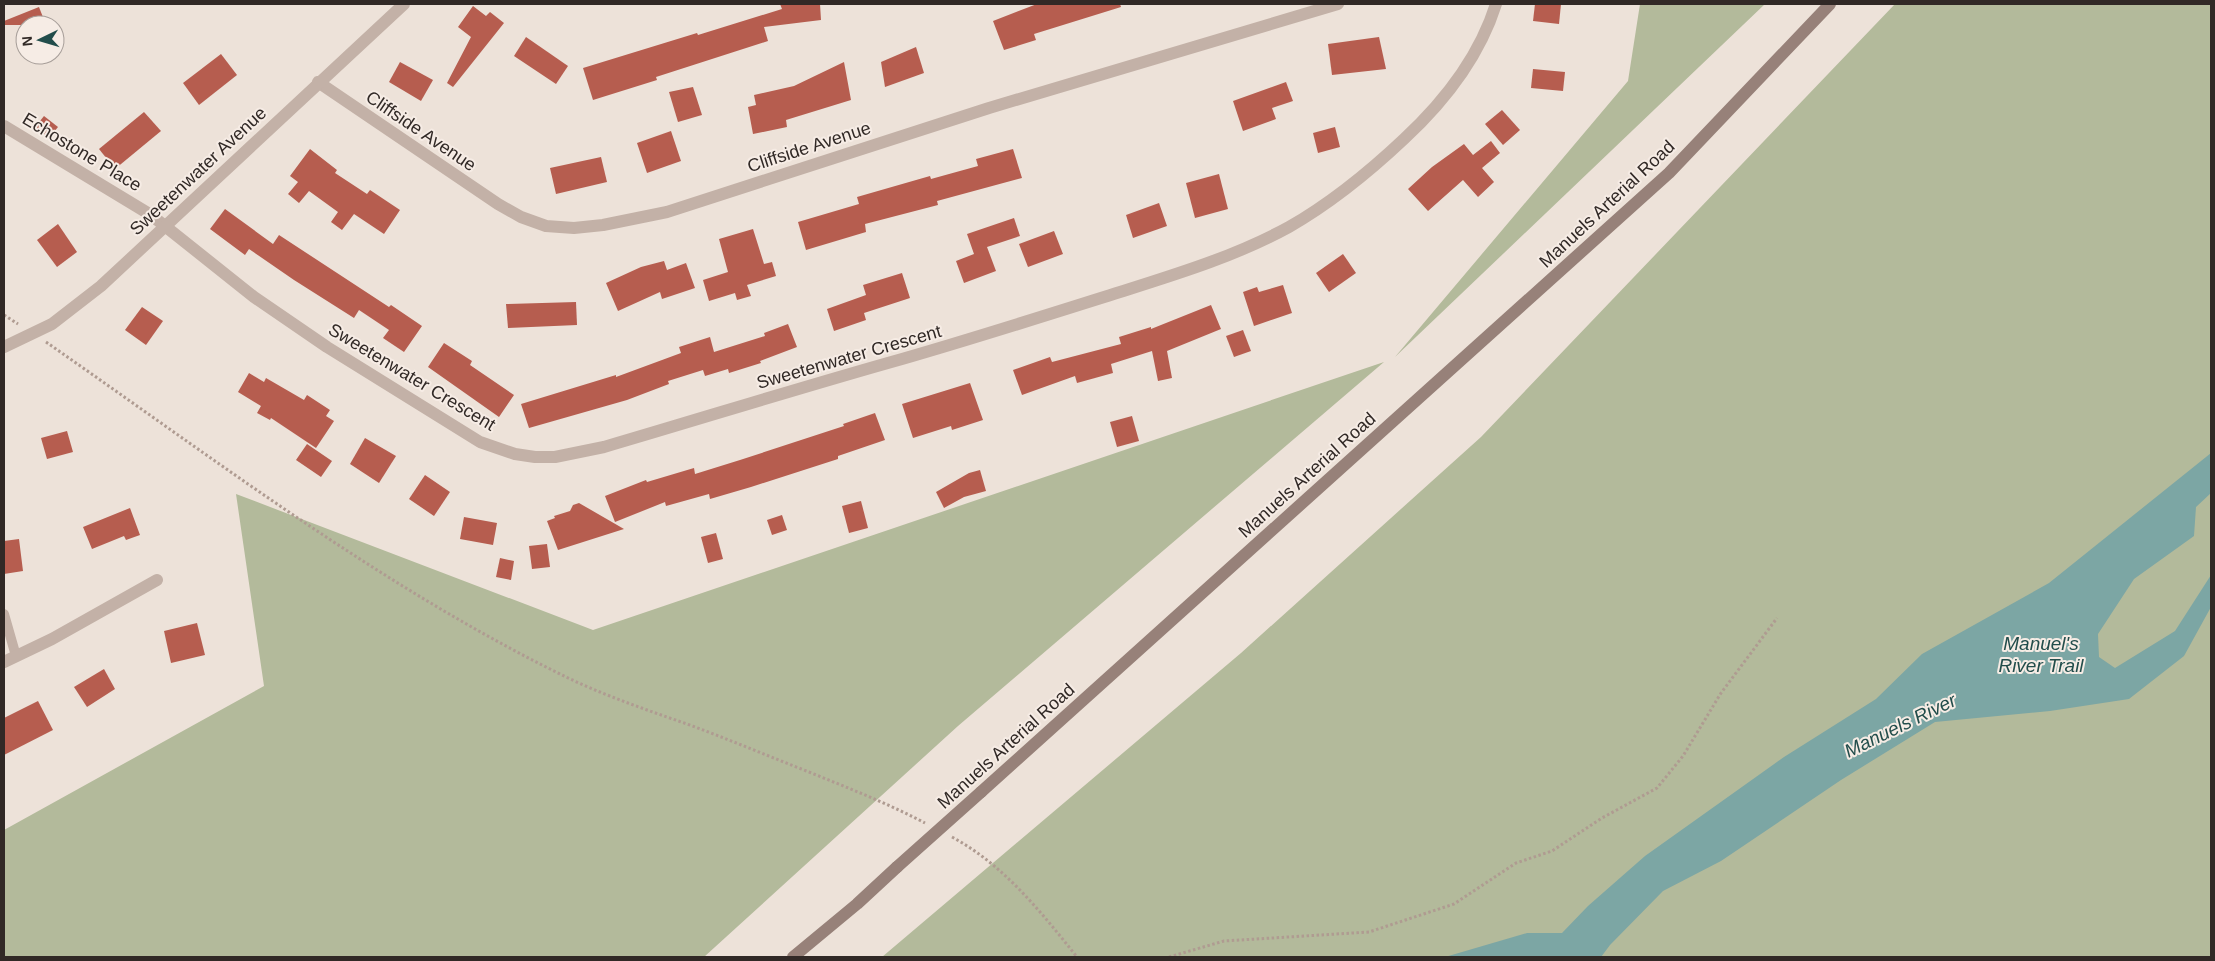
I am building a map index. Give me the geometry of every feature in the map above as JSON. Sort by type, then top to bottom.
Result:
[{"type":"main road","name":"Manuels Arterial Road","points":[[793,957],[857,904],[1669,173],[1830,4]]},
{"type":"street","name":"Sweetenwater Avenue","points":[[4,347],[34,334],[68,313],[101,286],[404,4]]},
{"type":"street","name":"Cliffside Avenue","points":[[318,82],[498,204],[521,217],[546,226],[574,228],[603,225],[668,212],[997,106],[1338,4]]},
{"type":"street","name":"Sweetenwater Crescent","points":[[166,226],[254,297],[327,347],[480,442],[515,454],[535,457],[579,453],[993,333],[1218,260],[1260,241],[1317,210],[1339,194],[1416,128],[1456,83],[1472,59],[1484,36],[1496,4]]},
{"type":"street","name":"Echostone Place","points":[[4,126],[166,226]]},
{"type":"street","points":[[4,662],[52,639],[156,580]]},
{"type":"lane","points":[[4,614],[16,656]]},
{"type":"path","points":[[4,315],[233,473],[406,589],[498,640],[561,674],[623,701],[726,739],[890,804],[933,827]]},
{"type":"path","points":[[1169,957],[1224,941],[1369,932],[1454,904],[1516,863],[1552,851],[1602,818],[1657,788],[1683,756],[1721,693],[1777,618]]},
{"type":"path","points":[[950,836],[974,849],[1030,899],[1077,957]]},
{"type":"green space","points":[[1640,4],[1765,4],[1395,357],[1628,81]]},
{"type":"green space","points":[[1895,4],[2211,4],[2211,957],[882,957],[1241,653],[1481,437]]},
{"type":"green space","points":[[1384,362],[958,726],[704,957],[4,957],[4,830],[264,686],[236,494],[593,630]]},
{"type":"water","name":"Manuel's River Trail","points":[[2211,453],[2211,493],[2196,507],[2194,536],[2134,579],[2098,634],[2099,657],[2115,668],[2175,631],[2211,575],[2211,607],[2184,656],[2129,699],[2050,711],[1935,722],[1841,780],[1721,861],[1663,891],[1610,945],[1601,957],[1445,957],[1527,933],[1562,933],[1588,906],[1645,856],[1784,757],[1876,699],[1922,654],[2049,583]]},
{"type":"building","points":[[780,4],[820,4],[821,20],[764,27],[768,41],[656,77],[657,80],[593,100],[583,68],[782,9]]},
{"type":"building","points":[[1037,4],[1120,4],[1121,7],[1034,34],[1036,40],[1004,50],[993,21]]},
{"type":"building","points":[[1535,4],[1561,4],[1559,24],[1533,21]]},
{"type":"building","points":[[473,6],[486,16],[490,12],[504,23],[453,87],[447,83],[471,37],[458,27]]},
{"type":"building","points":[[39,7],[42,15],[19,15]]},
{"type":"building","points":[[15,17],[15,25],[4,25],[4,21]]},
{"type":"building","points":[[526,37],[568,66],[556,84],[514,56]]},
{"type":"building","points":[[1379,37],[1386,69],[1332,75],[1328,44]]},
{"type":"building","points":[[916,47],[924,73],[885,87],[881,62]]},
{"type":"building","points":[[221,54],[237,75],[199,105],[183,83]]},
{"type":"building","points":[[400,62],[433,80],[421,101],[389,82]]},
{"type":"building","points":[[844,62],[851,100],[786,120],[787,127],[753,134],[748,107],[756,105],[754,95],[794,86]]},
{"type":"building","points":[[1533,69],[1565,72],[1563,91],[1531,88]]},
{"type":"building","points":[[1286,82],[1293,101],[1272,108],[1276,119],[1243,131],[1233,101]]},
{"type":"building","points":[[693,87],[702,115],[678,122],[669,92]]},
{"type":"building","points":[[1502,110],[1520,130],[1503,145],[1485,124]]},
{"type":"building","points":[[144,112],[161,131],[115,169],[99,149]]},
{"type":"building","points":[[44,116],[58,127],[49,138],[35,127]]},
{"type":"building","points":[[1335,127],[1340,147],[1318,153],[1313,133]]},
{"type":"building","points":[[671,131],[681,161],[647,173],[637,143]]},
{"type":"building","points":[[1491,141],[1500,153],[1482,168],[1494,182],[1478,197],[1463,180],[1428,211],[1408,189],[1432,167],[1464,144],[1473,155]]},
{"type":"building","points":[[310,149],[337,170],[335,173],[367,194],[370,190],[400,210],[384,234],[354,214],[342,230],[331,222],[338,212],[309,191],[299,203],[288,194],[298,182],[290,176]]},
{"type":"building","points":[[1013,149],[1022,178],[937,201],[938,205],[865,224],[866,232],[806,250],[798,222],[859,204],[857,197],[930,176],[931,179],[978,166],[976,159]]},
{"type":"building","points":[[601,157],[607,182],[556,194],[550,168]]},
{"type":"building","points":[[1219,174],[1228,209],[1195,218],[1186,183]]},
{"type":"building","points":[[1159,203],[1167,226],[1133,238],[1126,215]]},
{"type":"building","points":[[225,209],[273,244],[279,235],[389,307],[391,305],[422,326],[404,352],[383,338],[389,330],[359,310],[354,318],[249,249],[245,255],[210,229]]},
{"type":"building","points":[[1014,218],[1020,236],[987,247],[996,271],[964,283],[956,261],[974,254],[967,234]]},
{"type":"building","points":[[58,224],[77,252],[57,267],[37,240]]},
{"type":"building","points":[[753,229],[764,264],[772,262],[776,276],[747,285],[751,296],[737,300],[735,293],[709,301],[703,280],[728,272],[719,239]]},
{"type":"building","points":[[1054,231],[1063,254],[1028,267],[1019,244]]},
{"type":"building","points":[[1343,254],[1356,273],[1329,292],[1316,273]]},
{"type":"building","points":[[664,261],[667,270],[686,263],[695,288],[662,299],[660,292],[618,311],[606,283],[641,267]]},
{"type":"building","points":[[902,273],[910,298],[864,313],[866,320],[834,331],[827,309],[866,295],[863,285]]},
{"type":"building","points":[[1283,285],[1292,313],[1254,326],[1243,292],[1257,287],[1259,292]]},
{"type":"building","points":[[576,302],[577,325],[508,328],[506,304]]},
{"type":"building","points":[[1211,305],[1221,329],[1167,351],[1172,378],[1158,381],[1152,351],[1111,364],[1113,373],[1077,383],[1075,376],[1022,395],[1013,370],[1050,357],[1052,362],[1121,344],[1119,337],[1151,327],[1151,329]]},
{"type":"building","points":[[142,307],[163,321],[146,345],[125,330]]},
{"type":"building","points":[[788,324],[797,347],[760,361],[761,363],[729,373],[728,369],[705,376],[703,370],[668,381],[669,384],[627,400],[529,428],[521,404],[616,375],[616,377],[681,353],[679,347],[710,337],[714,352],[765,336],[764,333]]},
{"type":"building","points":[[1243,330],[1251,351],[1234,357],[1226,336]]},
{"type":"building","points":[[444,343],[472,361],[470,365],[514,395],[499,417],[428,367]]},
{"type":"building","points":[[249,373],[264,382],[266,378],[304,400],[307,395],[330,410],[326,416],[334,421],[316,448],[271,418],[270,420],[257,413],[261,406],[238,392]]},
{"type":"building","points":[[970,383],[983,420],[952,430],[951,426],[913,438],[902,404]]},
{"type":"building","points":[[875,413],[885,440],[838,456],[838,459],[751,487],[710,499],[709,494],[666,506],[665,502],[615,522],[605,496],[646,480],[647,482],[694,468],[695,474],[844,426],[843,424]]},
{"type":"building","points":[[1132,416],[1139,441],[1117,447],[1110,422]]},
{"type":"building","points":[[67,431],[73,452],[47,459],[41,438]]},
{"type":"building","points":[[365,438],[396,456],[379,483],[350,464]]},
{"type":"building","points":[[307,444],[332,461],[321,477],[296,460]]},
{"type":"building","points":[[980,470],[986,491],[964,497],[944,508],[936,492],[969,473]]},
{"type":"building","points":[[425,475],[450,492],[434,516],[409,499]]},
{"type":"building","points":[[861,501],[868,528],[849,533],[842,506]]},
{"type":"building","points":[[579,503],[624,529],[558,550],[547,521],[555,518],[554,516],[570,511],[573,505]]},
{"type":"building","points":[[130,508],[140,535],[126,540],[124,536],[92,549],[83,527]]},
{"type":"building","points":[[782,515],[787,530],[772,535],[767,520]]},
{"type":"building","points":[[464,517],[497,523],[493,545],[460,539]]},
{"type":"building","points":[[716,533],[723,559],[708,563],[701,537]]},
{"type":"building","points":[[19,539],[23,571],[4,574],[4,541]]},
{"type":"building","points":[[547,544],[550,567],[532,569],[529,546]]},
{"type":"building","points":[[500,558],[514,561],[511,580],[496,577]]},
{"type":"building","points":[[197,623],[205,655],[171,663],[164,631]]},
{"type":"building","points":[[104,669],[115,689],[87,707],[74,687]]},
{"type":"building","points":[[38,701],[53,730],[4,755],[4,718]]},
{"type":"water label","name":"Manuels River","points":[[1900,725]]}]
